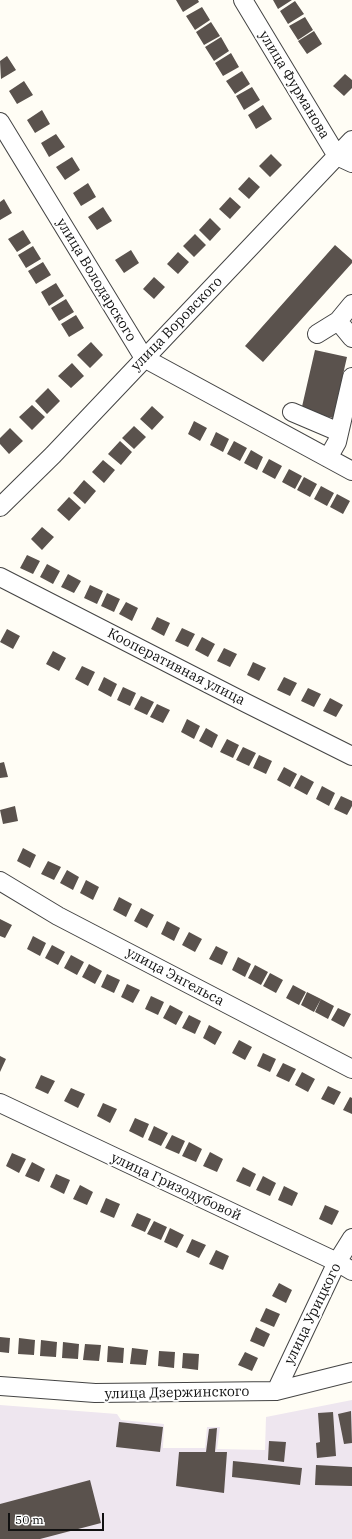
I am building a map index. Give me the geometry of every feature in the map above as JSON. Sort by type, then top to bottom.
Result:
[{"type":"street","name":"улица Фурманова","points":[[242,0],[344,160]]},
{"type":"street","name":"улица Володарского","points":[[0,122],[144,358]]},
{"type":"street","name":"улица Воровского","points":[[0,507],[52,455],[144,358],[344,160],[352,140]]},
{"type":"street","points":[[317,334],[338,321],[352,304]]},
{"type":"street","points":[[338,321],[352,338]]},
{"type":"street","points":[[144,358],[352,471]]},
{"type":"street","points":[[328,458],[337,442],[352,377]]},
{"type":"street","points":[[292,412],[339,432]]},
{"type":"street","name":"Кооперативная улица","points":[[0,577],[352,756]]},
{"type":"street","name":"улица Энгельса","points":[[0,882],[58,916],[352,1069]]},
{"type":"street","name":"улица Гризодубовой","points":[[0,1103],[345,1267]]},
{"type":"street","name":"улица Урицкого","points":[[276,1391],[345,1267],[352,1238]]},
{"type":"street","name":"улица Дзержинского","points":[[0,1386],[95,1394],[276,1391],[352,1372]]},
{"type":"shaded area","points":[[352,1400],[352,1539],[0,1539],[0,1405],[117,1414],[121,1420],[164,1424],[163,1448],[205,1448],[207,1427],[220,1427],[217,1449],[265,1450],[266,1417]]},
{"type":"building","points":[[176,0],[198,0],[199,2],[183,12]]},
{"type":"building","points":[[273,0],[292,0],[278,9]]},
{"type":"building","points":[[295,1],[304,14],[288,24],[280,11]]},
{"type":"building","points":[[202,7],[210,20],[195,30],[186,16]]},
{"type":"building","points":[[305,17],[313,30],[298,40],[289,26]]},
{"type":"building","points":[[211,22],[220,36],[204,45],[196,32]]},
{"type":"building","points":[[314,31],[322,44],[307,54],[298,41]]},
{"type":"building","points":[[221,37],[229,51],[214,61],[205,47]]},
{"type":"building","points":[[231,53],[239,67],[223,76],[215,63]]},
{"type":"building","points":[[7,56],[16,70],[1,79],[0,61]]},
{"type":"building","points":[[242,71],[250,84],[235,94],[226,81]]},
{"type":"building","points":[[345,74],[352,80],[352,88],[344,96],[333,86]]},
{"type":"building","points":[[24,81],[33,95],[17,104],[9,91]]},
{"type":"building","points":[[252,87],[260,100],[244,110],[236,96]]},
{"type":"building","points":[[263,105],[272,119],[256,129],[248,115]]},
{"type":"building","points":[[42,110],[50,124],[35,133],[27,120]]},
{"type":"building","points":[[56,134],[65,147],[49,157],[41,143]]},
{"type":"building","points":[[271,154],[282,165],[270,177],[259,166]]},
{"type":"building","points":[[72,157],[80,170],[65,180],[56,167]]},
{"type":"building","points":[[249,177],[260,187],[249,199],[238,189]]},
{"type":"building","points":[[88,183],[96,197],[81,206],[73,193]]},
{"type":"building","points":[[230,197],[241,207],[230,219],[219,209]]},
{"type":"building","points":[[4,199],[12,213],[0,220],[0,202]]},
{"type":"building","points":[[103,207],[112,221],[97,230],[88,217]]},
{"type":"building","points":[[210,218],[221,229],[210,241],[199,230]]},
{"type":"building","points":[[23,230],[31,243],[17,252],[8,239]]},
{"type":"building","points":[[195,234],[206,245],[194,257],[183,246]]},
{"type":"building","points":[[335,245],[352,260],[352,263],[263,362],[245,346]]},
{"type":"building","points":[[33,246],[41,259],[26,268],[18,255]]},
{"type":"building","points":[[131,250],[139,263],[124,273],[115,260]]},
{"type":"building","points":[[178,252],[189,262],[178,274],[167,264]]},
{"type":"building","points":[[43,262],[51,275],[36,284],[28,271]]},
{"type":"building","points":[[154,277],[165,287],[154,299],[143,289]]},
{"type":"building","points":[[56,283],[64,296],[49,306],[41,292]]},
{"type":"building","points":[[66,299],[74,312],[59,321],[51,308]]},
{"type":"building","points":[[76,315],[84,328],[69,337],[61,324]]},
{"type":"building","points":[[91,342],[103,355],[90,368],[77,355]]},
{"type":"building","points":[[315,350],[347,357],[333,418],[301,411]]},
{"type":"building","points":[[72,363],[84,376],[71,388],[58,376]]},
{"type":"building","points":[[48,388],[60,401],[47,414],[35,401]]},
{"type":"building","points":[[32,405],[45,417],[32,430],[19,417]]},
{"type":"building","points":[[152,406],[164,417],[152,430],[140,419]]},
{"type":"building","points":[[194,421],[207,428],[200,441],[188,434]]},
{"type":"building","points":[[134,426],[146,437],[134,449],[122,438]]},
{"type":"building","points":[[10,428],[23,441],[9,454],[0,444],[0,438]]},
{"type":"building","points":[[216,432],[229,439],[223,452],[210,445]]},
{"type":"building","points":[[120,441],[132,452],[121,465],[108,454]]},
{"type":"building","points":[[234,441],[247,448],[240,461],[227,454]]},
{"type":"building","points":[[251,450],[263,457],[257,470],[244,463]]},
{"type":"building","points":[[269,459],[282,466],[275,479],[262,472]]},
{"type":"building","points":[[103,460],[115,470],[104,483],[92,472]]},
{"type":"building","points":[[289,469],[302,476],[295,489],[282,482]]},
{"type":"building","points":[[304,477],[317,484],[310,497],[297,490]]},
{"type":"building","points":[[84,480],[96,491],[85,504],[73,493]]},
{"type":"building","points":[[321,486],[334,493],[327,506],[314,499]]},
{"type":"building","points":[[337,494],[350,501],[343,514],[330,507]]},
{"type":"building","points":[[69,497],[81,508],[69,521],[57,510]]},
{"type":"building","points":[[42,527],[54,537],[42,550],[31,539]]},
{"type":"building","points":[[27,555],[40,561],[33,574],[20,568]]},
{"type":"building","points":[[47,564],[60,571],[53,584],[40,577]]},
{"type":"building","points":[[68,574],[81,581],[74,593],[61,587]]},
{"type":"building","points":[[90,585],[103,591],[97,604],[84,598]]},
{"type":"building","points":[[107,593],[120,599],[114,612],[101,606]]},
{"type":"building","points":[[126,602],[138,608],[132,621],[119,614]]},
{"type":"building","points":[[157,617],[170,623],[164,636],[151,629]]},
{"type":"building","points":[[182,628],[195,634],[188,647],[175,641]]},
{"type":"building","points":[[7,629],[20,636],[13,649],[0,642]]},
{"type":"building","points":[[202,637],[215,644],[208,657],[195,650]]},
{"type":"building","points":[[224,648],[237,654],[230,667],[217,661]]},
{"type":"building","points":[[53,651],[66,658],[59,671],[46,664]]},
{"type":"building","points":[[253,662],[266,668],[259,681],[247,675]]},
{"type":"building","points":[[82,666],[95,672],[88,686],[75,679]]},
{"type":"building","points":[[104,677],[117,684],[111,697],[98,690]]},
{"type":"building","points":[[284,677],[297,683],[290,696],[277,690]]},
{"type":"building","points":[[123,687],[136,693],[130,706],[117,700]]},
{"type":"building","points":[[308,688],[321,694],[314,707],[301,701]]},
{"type":"building","points":[[141,696],[154,702],[147,715],[134,709]]},
{"type":"building","points":[[330,698],[343,705],[336,717],[323,711]]},
{"type":"building","points":[[157,704],[170,710],[163,723],[150,717]]},
{"type":"building","points":[[187,719],[200,726],[194,739],[181,732]]},
{"type":"building","points":[[206,728],[218,735],[212,748],[199,741]]},
{"type":"building","points":[[227,739],[239,745],[233,758],[220,752]]},
{"type":"building","points":[[243,747],[256,753],[249,766],[236,760]]},
{"type":"building","points":[[259,755],[272,761],[266,774],[253,768]]},
{"type":"building","points":[[4,762],[8,777],[0,778],[0,763]]},
{"type":"building","points":[[284,767],[297,774],[290,787],[277,780]]},
{"type":"building","points":[[301,775],[314,782],[307,795],[294,788]]},
{"type":"building","points":[[322,786],[335,793],[329,806],[316,799]]},
{"type":"building","points":[[341,796],[352,801],[352,806],[347,815],[334,809]]},
{"type":"building","points":[[15,806],[18,821],[3,824],[0,810]]},
{"type":"building","points":[[23,848],[36,855],[30,868],[17,861]]},
{"type":"building","points":[[48,861],[61,867],[54,880],[41,874]]},
{"type":"building","points":[[67,870],[79,877],[73,890],[60,883]]},
{"type":"building","points":[[86,880],[99,887],[93,900],[80,893]]},
{"type":"building","points":[[119,897],[132,904],[126,917],[113,910]]},
{"type":"building","points":[[141,908],[154,915],[147,928],[134,921]]},
{"type":"building","points":[[0,919],[12,925],[5,938],[0,936]]},
{"type":"building","points":[[167,921],[180,928],[174,941],[161,934]]},
{"type":"building","points":[[189,932],[202,939],[195,952],[182,945]]},
{"type":"building","points":[[33,936],[46,943],[40,956],[27,949]]},
{"type":"building","points":[[52,945],[65,952],[58,965],[45,958]]},
{"type":"building","points":[[216,946],[228,952],[222,965],[209,959]]},
{"type":"building","points":[[71,955],[84,962],[77,975],[64,968]]},
{"type":"building","points":[[238,957],[251,964],[245,977],[232,970]]},
{"type":"building","points":[[89,964],[102,971],[95,984],[82,977]]},
{"type":"building","points":[[255,965],[268,972],[261,985],[248,978]]},
{"type":"building","points":[[270,973],[283,980],[276,993],[263,986]]},
{"type":"building","points":[[107,974],[120,980],[114,993],[101,987]]},
{"type":"building","points":[[127,984],[140,990],[133,1003],[121,997]]},
{"type":"building","points":[[293,985],[306,992],[299,1005],[286,998]]},
{"type":"building","points":[[307,992],[321,999],[314,1012],[301,1005]]},
{"type":"building","points":[[151,996],[164,1002],[158,1015],[145,1009]]},
{"type":"building","points":[[321,999],[334,1006],[328,1019],[315,1012]]},
{"type":"building","points":[[170,1005],[183,1012],[176,1025],[163,1018]]},
{"type":"building","points":[[338,1008],[351,1014],[344,1027],[331,1020]]},
{"type":"building","points":[[189,1015],[201,1021],[195,1034],[182,1028]]},
{"type":"building","points":[[209,1025],[222,1032],[215,1045],[203,1038]]},
{"type":"building","points":[[239,1040],[252,1047],[245,1060],[232,1053]]},
{"type":"building","points":[[263,1053],[276,1059],[270,1072],[257,1066]]},
{"type":"building","points":[[0,1056],[6,1059],[0,1072]]},
{"type":"building","points":[[283,1063],[296,1069],[289,1082],[276,1076]]},
{"type":"building","points":[[302,1072],[315,1079],[308,1092],[295,1085]]},
{"type":"building","points":[[41,1075],[55,1081],[48,1094],[35,1088]]},
{"type":"building","points":[[328,1086],[341,1092],[334,1105],[321,1099]]},
{"type":"building","points":[[71,1088],[85,1094],[78,1108],[64,1101]]},
{"type":"building","points":[[350,1097],[352,1098],[352,1114],[343,1110]]},
{"type":"building","points":[[103,1103],[117,1109],[110,1123],[97,1116]]},
{"type":"building","points":[[135,1118],[149,1124],[143,1138],[129,1131]]},
{"type":"building","points":[[154,1126],[168,1133],[161,1146],[148,1140]]},
{"type":"building","points":[[172,1135],[185,1141],[179,1154],[165,1148]]},
{"type":"building","points":[[189,1142],[202,1149],[196,1162],[182,1156]]},
{"type":"building","points":[[210,1152],[223,1159],[217,1172],[203,1166]]},
{"type":"building","points":[[12,1153],[26,1159],[19,1173],[6,1166]]},
{"type":"building","points":[[32,1162],[45,1169],[39,1182],[25,1176]]},
{"type":"building","points":[[243,1167],[256,1174],[250,1187],[236,1181]]},
{"type":"building","points":[[56,1174],[70,1180],[64,1194],[50,1187]]},
{"type":"building","points":[[263,1176],[276,1183],[270,1196],[256,1190]]},
{"type":"building","points":[[80,1185],[93,1192],[87,1205],[73,1199]]},
{"type":"building","points":[[284,1186],[298,1193],[292,1206],[278,1200]]},
{"type":"building","points":[[106,1198],[120,1204],[114,1218],[100,1212]]},
{"type":"building","points":[[325,1205],[339,1211],[332,1225],[319,1219]]},
{"type":"building","points":[[137,1213],[151,1219],[145,1232],[131,1226]]},
{"type":"building","points":[[154,1221],[167,1227],[161,1240],[147,1234]]},
{"type":"building","points":[[170,1228],[184,1235],[177,1248],[164,1242]]},
{"type":"building","points":[[192,1239],[206,1245],[199,1258],[186,1252]]},
{"type":"building","points":[[216,1250],[229,1256],[223,1270],[209,1264]]},
{"type":"building","points":[[279,1283],[292,1290],[286,1303],[272,1296]]},
{"type":"building","points":[[266,1308],[280,1314],[274,1327],[260,1321]]},
{"type":"building","points":[[256,1327],[270,1334],[264,1347],[250,1341]]},
{"type":"building","points":[[0,1337],[10,1338],[9,1353],[0,1352]]},
{"type":"building","points":[[19,1338],[35,1340],[34,1355],[18,1354]]},
{"type":"building","points":[[41,1340],[57,1342],[56,1357],[40,1356]]},
{"type":"building","points":[[63,1342],[79,1344],[78,1359],[62,1358]]},
{"type":"building","points":[[85,1344],[101,1345],[99,1361],[83,1360]]},
{"type":"building","points":[[108,1346],[124,1348],[123,1363],[107,1362]]},
{"type":"building","points":[[132,1348],[148,1350],[146,1365],[130,1364]]},
{"type":"building","points":[[159,1351],[175,1352],[174,1368],[158,1366]]},
{"type":"building","points":[[245,1352],[258,1358],[252,1371],[238,1365]]},
{"type":"building","points":[[183,1353],[199,1354],[198,1370],[182,1368]]},
{"type":"building","points":[[351,1411],[352,1443],[344,1444],[338,1414]]},
{"type":"building","points":[[333,1412],[336,1456],[317,1458],[316,1443],[320,1442],[318,1413]]},
{"type":"building","points":[[119,1422],[163,1427],[160,1452],[116,1447]]},
{"type":"building","points":[[217,1428],[215,1452],[227,1452],[224,1493],[176,1486],[179,1452],[206,1452],[209,1429]]},
{"type":"building","points":[[269,1441],[286,1442],[284,1462],[268,1460]]},
{"type":"building","points":[[233,1461],[302,1468],[300,1485],[232,1477]]},
{"type":"building","points":[[316,1465],[352,1467],[352,1486],[315,1485]]},
{"type":"building","points":[[90,1480],[101,1523],[40,1539],[0,1539],[0,1504]]}]
